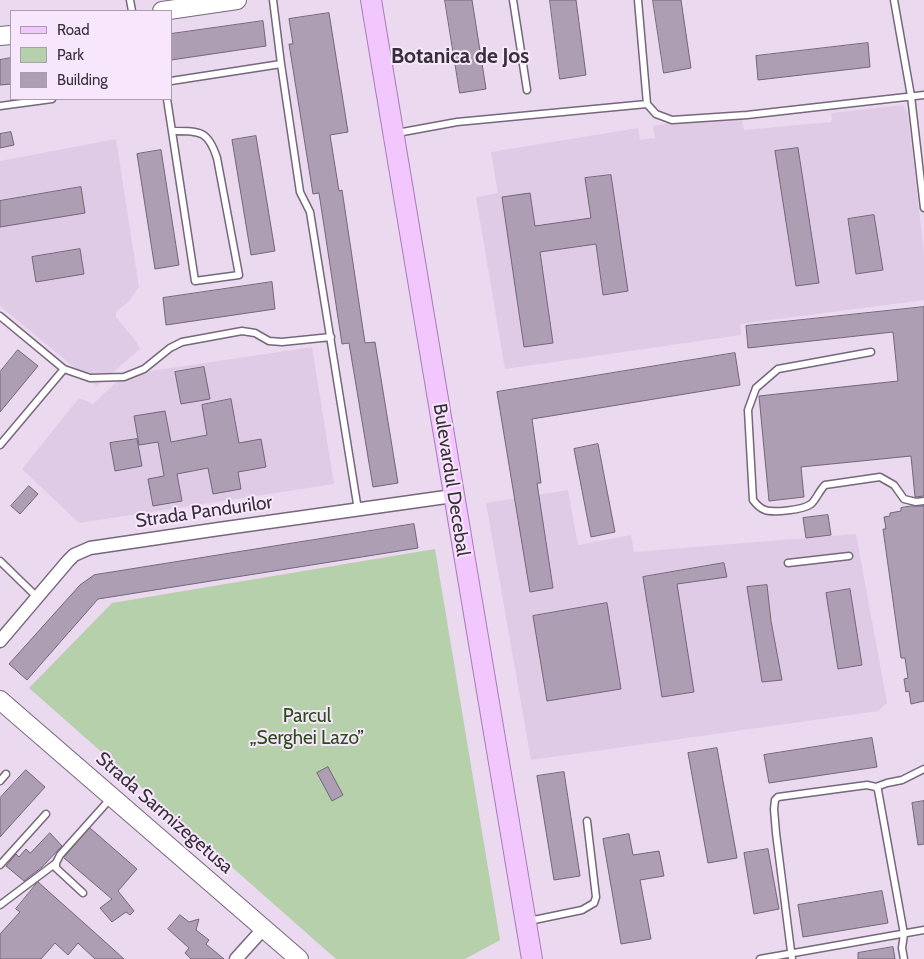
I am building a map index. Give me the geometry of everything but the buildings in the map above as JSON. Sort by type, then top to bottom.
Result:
[{"type":"main road","points":[[169,10],[237,0]]},
{"type":"main road","name":"Bulevardul Decebal","points":[[371,0],[532,959]]},
{"type":"main road","name":"Strada Sarmizegetusa","points":[[0,700],[299,959]]},
{"type":"street","name":"Strada Pandurilor","points":[[0,641],[74,555],[90,548],[453,496]]},
{"type":"street","points":[[236,959],[264,928]]},
{"type":"lane","points":[[273,0],[300,192],[310,212],[358,510]]},
{"type":"lane","points":[[513,0],[526,90]]},
{"type":"lane","points":[[638,0],[647,104],[656,114],[672,120],[747,115],[924,95]]},
{"type":"lane","points":[[894,0],[911,96],[924,208]]},
{"type":"lane","points":[[172,81],[281,64]]},
{"type":"lane","points":[[0,106],[45,100]]},
{"type":"lane","points":[[166,100],[195,281],[238,275],[217,158],[210,140],[204,135],[193,132],[172,131]]},
{"type":"lane","points":[[393,134],[415,128],[457,122],[647,104]]},
{"type":"lane","points":[[0,316],[64,369],[90,378],[124,377],[144,369],[170,348],[182,342],[242,330],[255,333],[269,341],[282,342],[331,337]]},
{"type":"lane","points":[[871,352],[778,369],[756,388],[748,410],[753,500],[766,511],[802,509],[812,503],[824,486],[880,477],[894,485],[904,499],[916,502],[924,501]]},
{"type":"lane","points":[[0,445],[64,369]]},
{"type":"lane","points":[[788,562],[849,556]]},
{"type":"lane","points":[[0,561],[37,597]]},
{"type":"lane","points":[[792,957],[776,833],[773,804],[775,800],[778,797],[861,785],[876,787],[902,780],[924,769]]},
{"type":"lane","points":[[0,781],[6,774]]},
{"type":"lane","points":[[876,787],[904,934],[902,948],[904,959]]},
{"type":"lane","points":[[0,905],[56,863],[60,855],[112,797]]},
{"type":"lane","points":[[0,865],[46,814]]},
{"type":"lane","points":[[525,921],[582,910],[594,903],[596,897],[587,821]]},
{"type":"lane","points":[[56,863],[56,868],[83,893]]},
{"type":"lane","points":[[760,959],[792,957],[924,930]]},
{"type":"shaded area","points":[[903,105],[908,114],[924,253],[924,300],[740,324],[741,335],[505,369],[476,197],[498,193],[491,152],[638,128],[640,140],[655,138],[653,126],[732,113],[742,119],[744,130],[831,122],[831,113]]},
{"type":"shaded area","points":[[116,139],[139,287],[129,301],[116,312],[116,317],[140,349],[97,386],[0,306],[0,161]]},
{"type":"shaded area","points":[[312,347],[334,484],[79,523],[22,469],[79,398],[93,404],[124,375]]},
{"type":"shaded area","points":[[568,490],[578,545],[631,535],[634,552],[856,534],[887,703],[878,711],[531,760],[486,503]]},
{"type":"green space","name":"Parcul „Serghei Lazo”","points":[[435,549],[500,940],[465,959],[336,959],[29,688],[112,603]]},
{"type":"district","name":"Botanica de Jos","points":[[460,57]]}]
